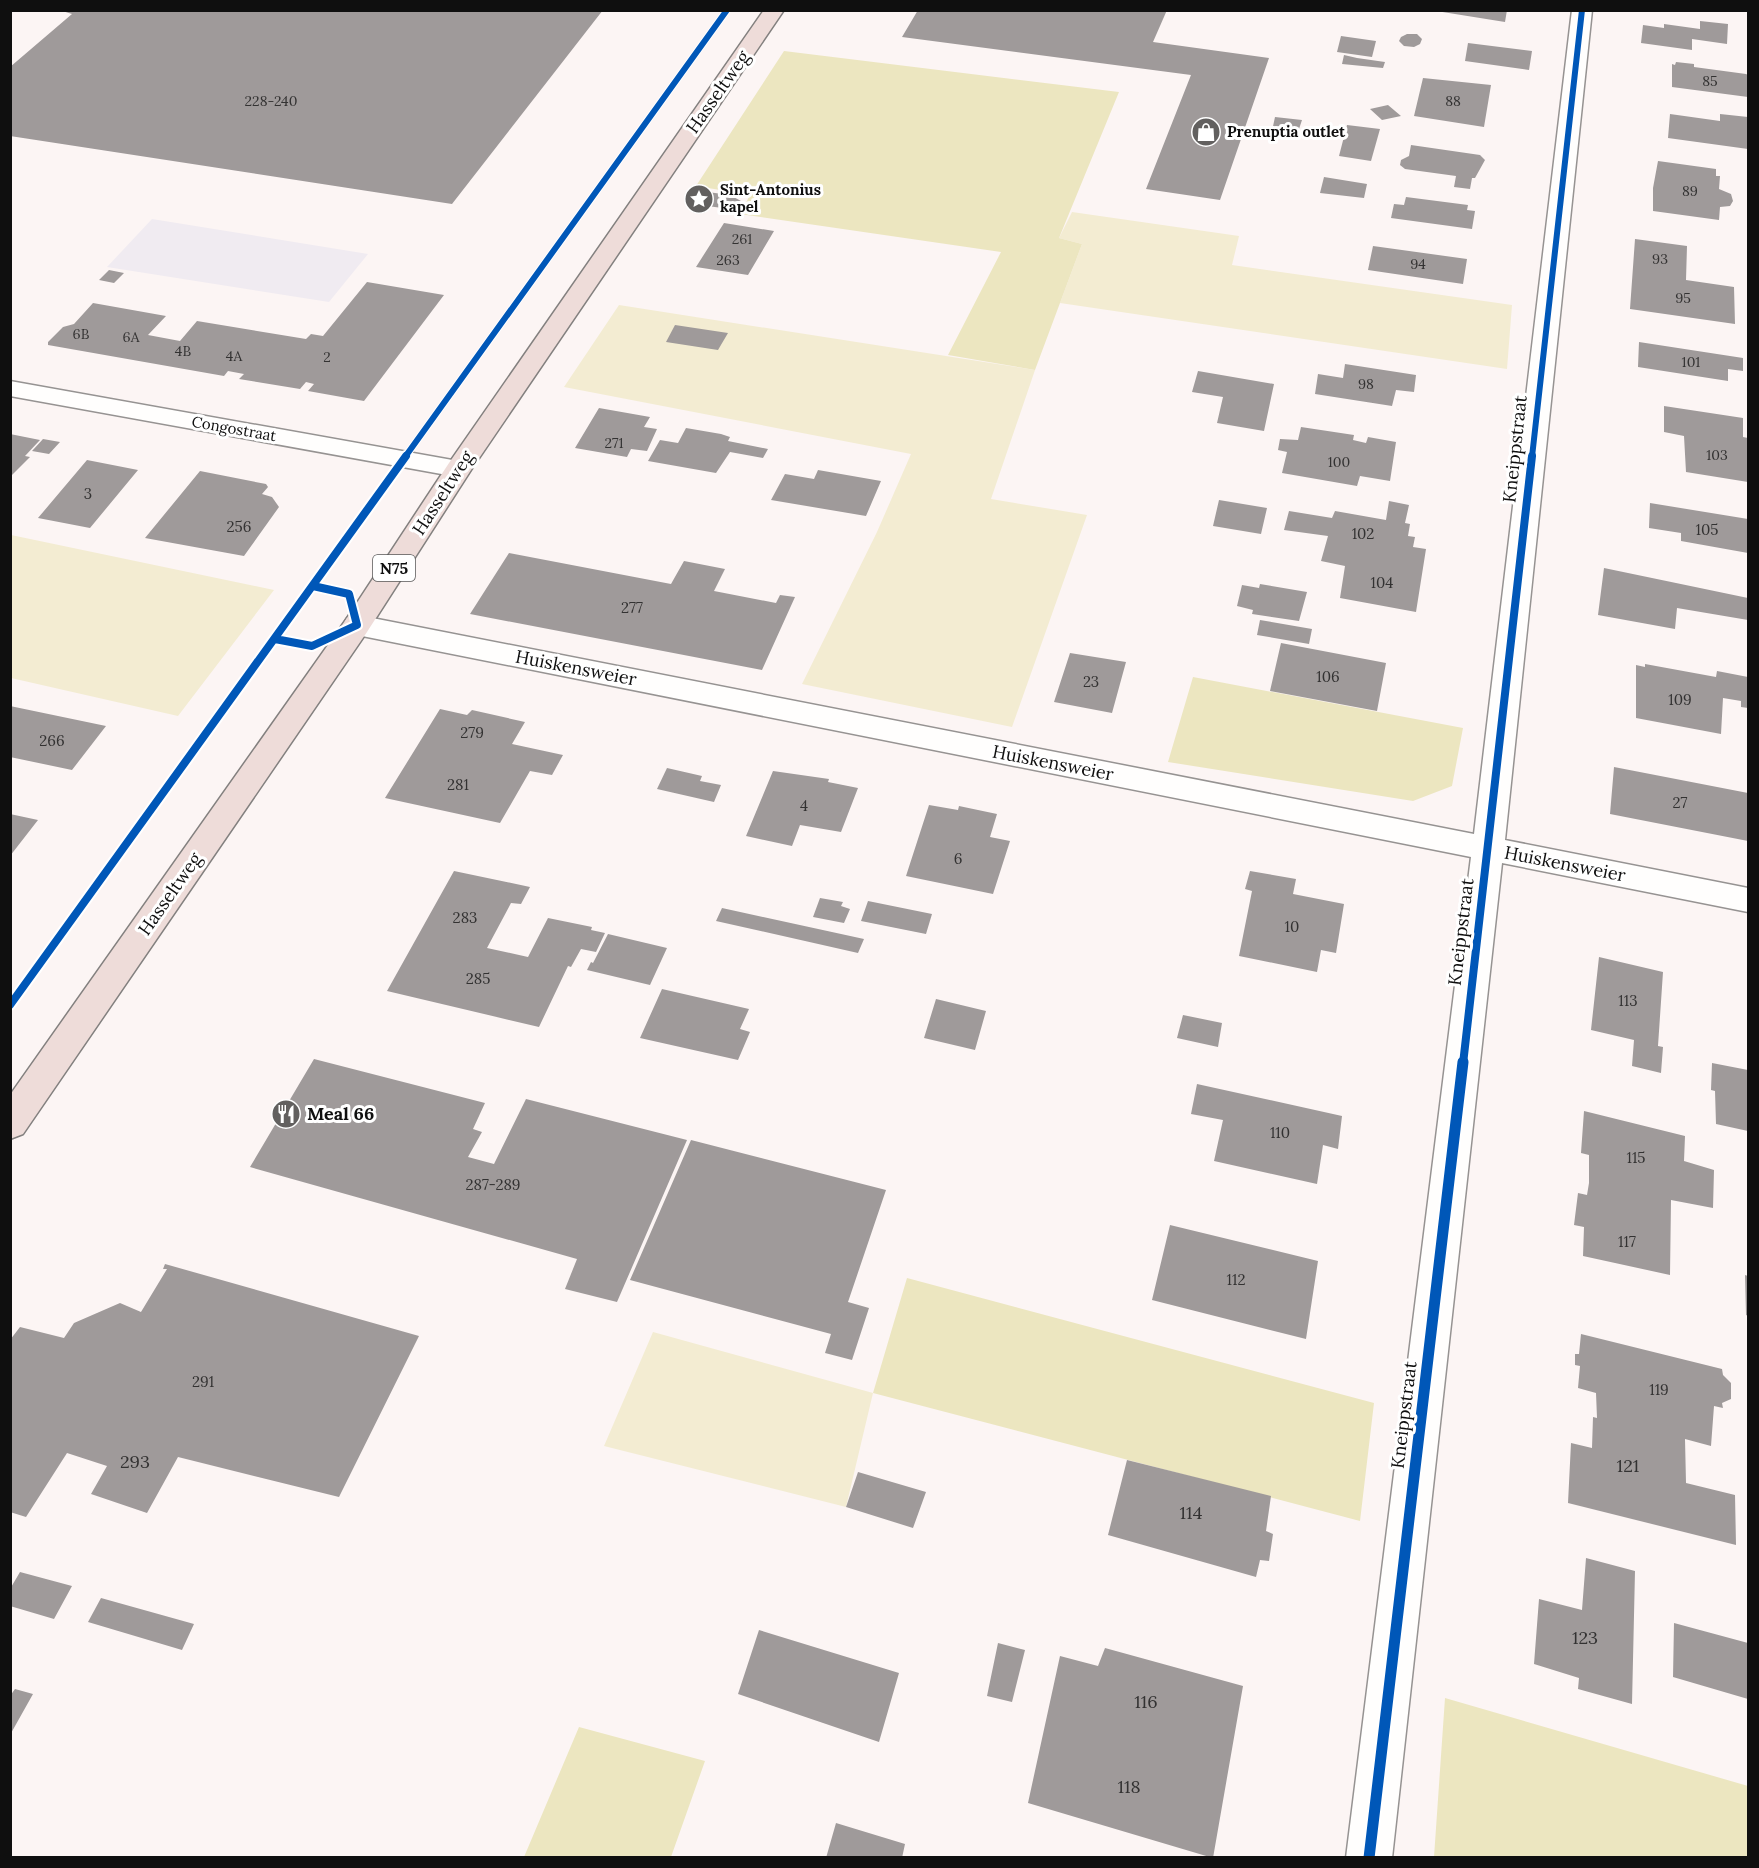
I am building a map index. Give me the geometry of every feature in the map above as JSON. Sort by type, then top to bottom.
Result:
[{"type":"main road","name":"Hasseltweg","points":[[10,1124],[357,625],[458,469],[774,10]]},
{"type":"street","name":"Kneippstraat","points":[[1370,1857],[1488,849],[1582,10]]},
{"type":"street","name":"Congostraat","points":[[10,388],[458,469]]},
{"type":"street","name":"Huiskensweier","points":[[357,625],[1749,900]]},
{"type":"shaded area","points":[[784,51],[1119,92],[1059,238],[1082,244],[1035,370],[948,355],[1001,252],[740,214],[750,195],[696,186]]},
{"type":"shaded area","points":[[1072,212],[1239,236],[1232,265],[1512,305],[1507,369],[1060,303],[1082,244],[1059,238]]},
{"type":"shaded area","points":[[152,219],[368,254],[329,302],[107,267]]},
{"type":"shaded area","points":[[619,305],[1035,370],[991,499],[1087,515],[1012,727],[802,684],[877,532],[911,454],[564,387]]},
{"type":"shaded area","points":[[11,535],[274,590],[178,716],[11,678]]},
{"type":"shaded area","points":[[1193,677],[1463,728],[1452,786],[1413,801],[1168,762]]},
{"type":"shaded area","points":[[907,1278],[1374,1403],[1360,1521],[873,1393]]},
{"type":"shaded area","points":[[653,1332],[873,1393],[846,1507],[604,1446]]},
{"type":"shaded area","points":[[1445,1698],[1748,1786],[1748,1857],[1434,1857]]},
{"type":"shaded area","points":[[579,1727],[705,1761],[671,1857],[524,1857]]},
{"type":"building","points":[[59,10],[603,10],[452,204],[10,136],[10,67],[72,14]]},
{"type":"building","name":"Prenuptia outlet","points":[[918,10],[1167,10],[1153,42],[1269,58],[1220,200],[1146,189],[1191,75],[902,37]]},
{"type":"building","points":[[1430,10],[1507,10],[1505,22]]},
{"type":"building","points":[[1700,21],[1728,24],[1727,44],[1692,39],[1692,50],[1641,43],[1643,25],[1664,28],[1664,24],[1700,29]]},
{"type":"building","points":[[1407,34],[1417,34],[1422,39],[1420,44],[1414,47],[1404,46],[1399,41]]},
{"type":"building","points":[[1341,36],[1376,41],[1372,57],[1337,52]]},
{"type":"building","points":[[1468,43],[1532,51],[1529,70],[1465,61]]},
{"type":"building","points":[[1344,55],[1385,62],[1383,68],[1342,64]]},
{"type":"building","points":[[1676,62],[1694,64],[1694,67],[1746,74],[1748,75],[1748,97],[1672,87],[1672,64],[1675,65]]},
{"type":"building","points":[[1423,78],[1491,85],[1484,127],[1414,116]]},
{"type":"building","points":[[1388,105],[1401,116],[1382,120],[1370,109]]},
{"type":"building","points":[[1670,114],[1720,121],[1720,114],[1748,117],[1748,149],[1668,138]]},
{"type":"building","points":[[1275,117],[1302,120],[1297,135],[1272,131]]},
{"type":"building","points":[[1347,125],[1380,129],[1371,161],[1339,156]]},
{"type":"building","points":[[1411,145],[1480,155],[1485,160],[1475,178],[1472,178],[1470,189],[1454,187],[1456,176],[1405,169],[1400,165],[1401,160],[1409,156]]},
{"type":"building","points":[[1658,161],[1716,169],[1716,176],[1720,176],[1719,189],[1731,194],[1733,201],[1730,206],[1720,207],[1719,220],[1653,211],[1653,188]]},
{"type":"building","points":[[1324,177],[1367,184],[1364,198],[1320,193]]},
{"type":"building","points":[[700,191],[730,195],[741,201],[730,209],[692,204]]},
{"type":"building","points":[[1406,197],[1468,205],[1467,210],[1475,211],[1472,229],[1391,218],[1394,204],[1404,205]]},
{"type":"building","points":[[724,223],[774,231],[748,275],[696,267]]},
{"type":"building","points":[[1635,239],[1687,246],[1686,280],[1734,287],[1735,324],[1630,309]]},
{"type":"building","points":[[1373,246],[1467,259],[1463,284],[1368,270]]},
{"type":"building","points":[[109,270],[124,273],[114,283],[99,280]]},
{"type":"building","points":[[367,282],[444,295],[364,401],[308,391],[314,384],[306,382],[300,389],[239,379],[244,374],[228,371],[224,376],[48,345],[48,342],[63,327],[74,324],[93,303],[166,316],[148,335],[180,341],[197,321],[306,339],[311,334],[323,336]]},
{"type":"building","points":[[675,325],[728,333],[718,350],[666,342]]},
{"type":"building","points":[[1639,342],[1743,358],[1743,371],[1728,369],[1728,381],[1638,367]]},
{"type":"building","points":[[1345,364],[1416,375],[1414,392],[1396,390],[1392,406],[1315,394],[1318,374],[1343,378]]},
{"type":"building","points":[[1198,371],[1274,384],[1264,431],[1217,423],[1223,397],[1192,392]]},
{"type":"building","points":[[1664,406],[1743,418],[1743,437],[1748,438],[1748,482],[1686,472],[1684,436],[1664,432]]},
{"type":"building","points":[[599,408],[650,417],[644,427],[657,429],[647,451],[631,449],[627,457],[575,448]]},
{"type":"building","points":[[1301,427],[1354,435],[1353,440],[1366,443],[1368,437],[1396,442],[1390,481],[1360,476],[1357,486],[1282,473],[1287,452],[1278,450],[1280,439],[1298,440]]},
{"type":"building","points":[[686,428],[721,434],[730,437],[728,441],[768,449],[763,458],[730,452],[716,473],[648,461],[660,440],[678,443]]},
{"type":"building","points":[[10,434],[40,440],[25,456],[30,457],[10,477]]},
{"type":"building","points":[[43,439],[60,442],[49,454],[32,451]]},
{"type":"building","points":[[87,460],[138,470],[90,528],[38,518]]},
{"type":"building","points":[[818,470],[881,481],[866,516],[771,500],[785,474],[814,479]]},
{"type":"building","points":[[200,471],[266,484],[268,487],[262,494],[272,497],[279,507],[244,556],[145,538]]},
{"type":"building","points":[[1219,500],[1267,508],[1261,534],[1213,526]]},
{"type":"building","points":[[1389,501],[1409,505],[1405,523],[1410,524],[1408,536],[1415,537],[1413,547],[1426,549],[1416,612],[1340,598],[1345,566],[1321,561],[1328,536],[1284,530],[1289,511],[1332,518],[1335,511],[1386,520]]},
{"type":"building","points":[[1650,503],[1748,519],[1748,553],[1681,541],[1681,533],[1649,528]]},
{"type":"building","points":[[509,553],[671,584],[684,561],[725,569],[714,591],[776,603],[780,595],[795,597],[762,670],[470,614]]},
{"type":"building","points":[[1604,568],[1748,598],[1748,620],[1677,608],[1675,629],[1598,615]]},
{"type":"building","points":[[1260,584],[1307,592],[1299,621],[1252,614],[1253,610],[1237,606],[1242,585],[1259,588]]},
{"type":"building","points":[[1260,620],[1312,629],[1309,644],[1257,635]]},
{"type":"building","points":[[1281,643],[1386,663],[1377,711],[1270,691]]},
{"type":"building","points":[[1070,653],[1126,662],[1112,713],[1054,702]]},
{"type":"building","points":[[1645,664],[1716,677],[1717,671],[1748,677],[1748,708],[1741,707],[1741,701],[1723,698],[1721,734],[1636,718],[1636,665],[1645,667]]},
{"type":"building","points":[[10,706],[106,726],[72,770],[10,757]]},
{"type":"building","points":[[440,709],[467,715],[472,710],[525,722],[512,744],[563,755],[552,775],[530,771],[500,823],[385,798]]},
{"type":"building","points":[[1614,767],[1748,793],[1748,841],[1610,814]]},
{"type":"building","points":[[667,768],[702,776],[700,781],[721,785],[714,802],[657,789]]},
{"type":"building","points":[[773,771],[829,779],[828,782],[858,788],[841,832],[800,825],[792,846],[746,836]]},
{"type":"building","points":[[929,805],[958,810],[959,806],[997,814],[990,837],[1010,841],[993,894],[906,876]]},
{"type":"building","points":[[10,814],[38,820],[10,856]]},
{"type":"building","points":[[454,871],[530,887],[521,904],[511,903],[487,948],[528,957],[548,918],[592,927],[591,930],[605,933],[596,952],[581,949],[571,967],[568,966],[539,1027],[387,991]]},
{"type":"building","points":[[1250,871],[1296,879],[1293,894],[1344,904],[1336,953],[1321,950],[1317,972],[1239,956],[1252,891],[1245,889]]},
{"type":"building","points":[[820,898],[843,902],[841,906],[850,909],[844,923],[813,917]]},
{"type":"building","points":[[868,901],[932,914],[926,934],[861,921]]},
{"type":"building","points":[[722,908],[864,939],[858,953],[716,921]]},
{"type":"building","points":[[608,934],[667,948],[650,985],[587,970]]},
{"type":"building","points":[[1599,957],[1663,972],[1658,1046],[1663,1047],[1661,1073],[1632,1066],[1634,1040],[1591,1030]]},
{"type":"building","points":[[662,989],[749,1009],[740,1029],[750,1032],[738,1060],[640,1038]]},
{"type":"building","points":[[936,999],[986,1011],[975,1050],[924,1038]]},
{"type":"building","points":[[1183,1015],[1222,1023],[1218,1047],[1177,1038]]},
{"type":"building","points":[[314,1059],[485,1103],[473,1129],[482,1132],[468,1157],[494,1164],[526,1099],[687,1140],[617,1302],[565,1289],[577,1259],[250,1167]]},
{"type":"building","points":[[1712,1063],[1748,1070],[1748,1131],[1716,1124],[1715,1091],[1711,1090]]},
{"type":"building","points":[[1197,1084],[1342,1116],[1338,1149],[1323,1145],[1317,1184],[1214,1161],[1223,1120],[1191,1114]]},
{"type":"building","points":[[1584,1111],[1685,1136],[1684,1161],[1714,1170],[1713,1208],[1671,1200],[1670,1275],[1583,1256],[1584,1227],[1574,1225],[1578,1193],[1587,1195],[1589,1183],[1589,1155],[1581,1153]]},
{"type":"building","points":[[691,1140],[886,1190],[848,1302],[869,1308],[852,1360],[825,1353],[831,1334],[630,1280]]},
{"type":"building","points":[[1170,1225],[1318,1261],[1306,1339],[1152,1300]]},
{"type":"building","points":[[165,1264],[419,1336],[339,1497],[178,1457],[147,1513],[91,1494],[107,1466],[67,1453],[26,1517],[10,1512],[10,1340],[20,1327],[64,1338],[74,1323],[120,1303],[141,1312],[167,1269],[163,1269]]},
{"type":"building","points":[[1745,1275],[1748,1276],[1748,1316],[1746,1315]]},
{"type":"building","points":[[1581,1334],[1722,1369],[1723,1375],[1731,1383],[1731,1399],[1722,1403],[1723,1408],[1714,1406],[1711,1446],[1685,1439],[1686,1483],[1735,1495],[1736,1545],[1568,1503],[1571,1443],[1592,1448],[1593,1417],[1597,1418],[1596,1393],[1578,1388],[1580,1366],[1575,1365],[1575,1354],[1579,1354]]},
{"type":"building","points":[[1127,1460],[1271,1496],[1266,1531],[1273,1534],[1269,1561],[1260,1560],[1256,1577],[1108,1535]]},
{"type":"building","points":[[858,1472],[926,1492],[913,1528],[846,1507]]},
{"type":"building","points":[[1586,1558],[1635,1571],[1632,1704],[1578,1689],[1579,1678],[1534,1664],[1539,1599],[1582,1610]]},
{"type":"building","points":[[20,1572],[72,1586],[54,1619],[10,1606],[10,1589]]},
{"type":"building","points":[[101,1598],[194,1624],[182,1650],[88,1622]]},
{"type":"building","points":[[1674,1623],[1748,1643],[1748,1699],[1673,1677]]},
{"type":"building","points":[[759,1630],[899,1673],[879,1742],[738,1694]]},
{"type":"building","points":[[998,1643],[1025,1650],[1012,1702],[987,1696]]},
{"type":"building","points":[[1105,1648],[1243,1686],[1213,1858],[1028,1803],[1060,1656],[1098,1666]]},
{"type":"building","points":[[15,1689],[33,1694],[10,1735],[10,1696]]},
{"type":"building","points":[[836,1823],[905,1844],[902,1858],[826,1858]]},
{"type":"cycle path","points":[[10,1005],[727,10]]},
{"type":"cycle path","points":[[1369,1858],[1488,849],[1582,10]]},
{"type":"cycle path","points":[[275,639],[312,646],[357,625],[349,594],[313,586]]},
{"type":"place","name":"Prenuptia outlet","points":[[1206,132]]},
{"type":"place","name":"Sint-Antonius kapel","points":[[699,199]]},
{"type":"place","name":"Meal 66","points":[[286,1114]]}]
